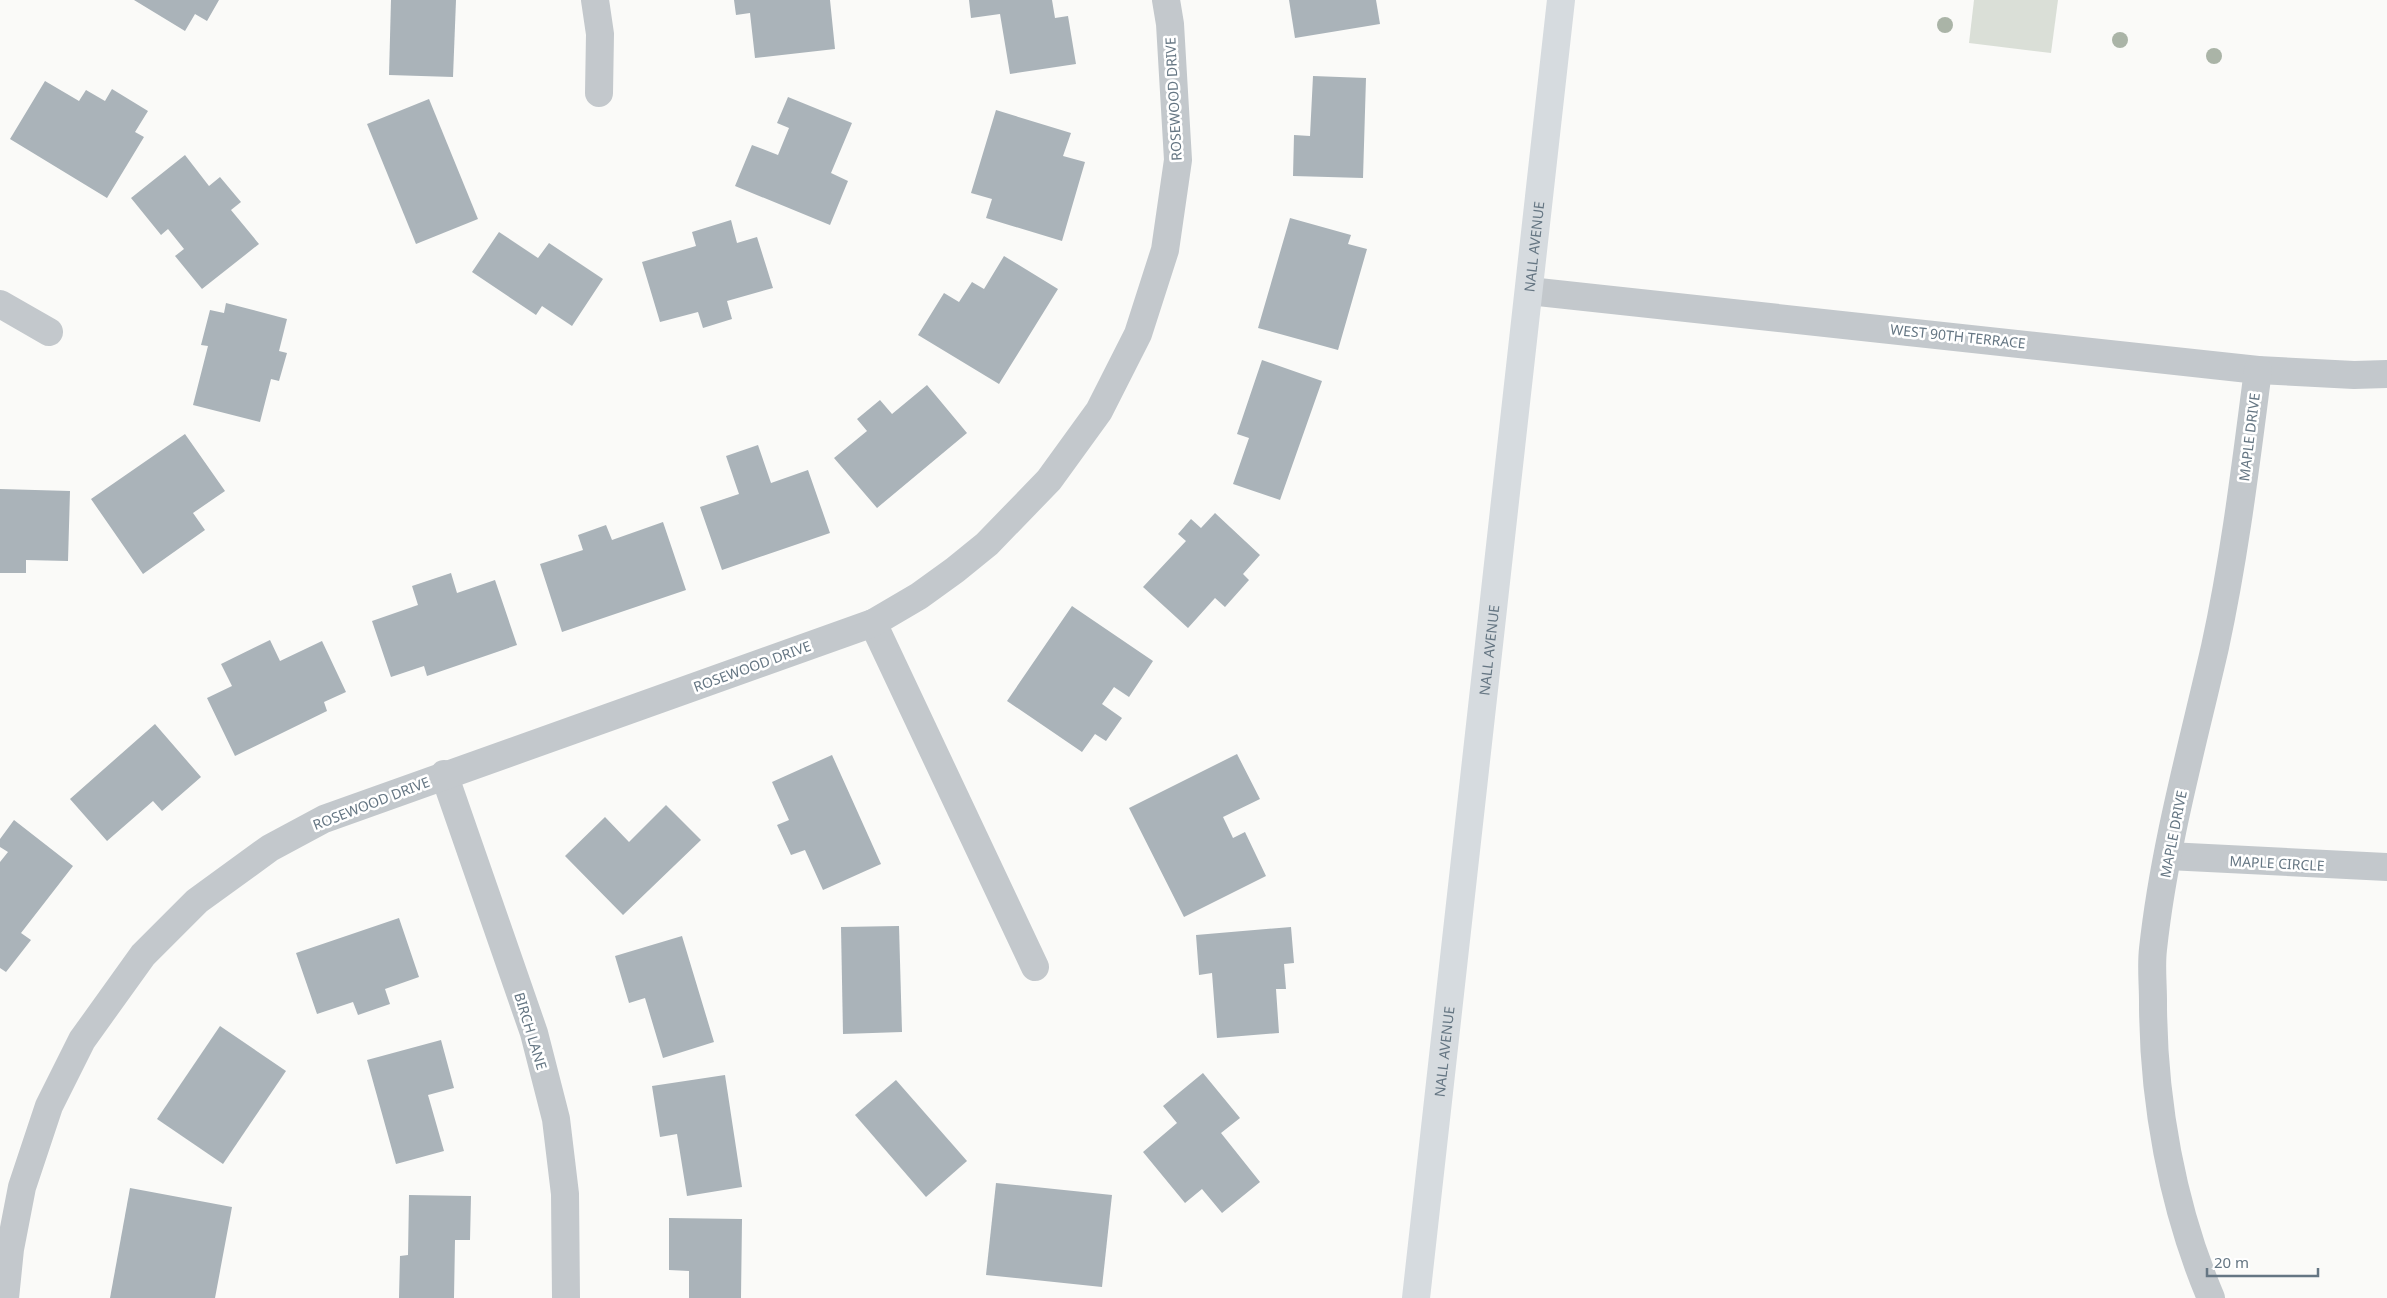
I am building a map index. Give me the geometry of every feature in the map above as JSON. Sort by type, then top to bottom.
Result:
[{"type":"main road","name":"NALL AVENUE","points":[[1416,1298],[1561,0]]},
{"type":"street","points":[[595,0],[600,34],[599,92]]},
{"type":"street","name":"ROSEWOOD DRIVE","points":[[5,1298],[10,1249],[22,1187],[49,1106],[82,1040],[143,955],[197,901],[270,848],[324,819],[444,774],[873,623],[919,596],[987,544],[1048,480],[1099,411],[1138,334],[1165,250],[1178,160],[1170,24],[1166,0]]},
{"type":"street","name":"WEST 90TH TERRACE","points":[[1529,291],[2258,370],[2354,375],[2387,374]]},
{"type":"street","points":[[0,304],[49,332]]},
{"type":"street","name":"MAPLE DRIVE","points":[[2211,1298],[2186,1235],[2163,1125],[2153,1038],[2152,951],[2168,856],[2190,747],[2215,645],[2239,516],[2258,370]]},
{"type":"street","points":[[873,623],[1035,966]]},
{"type":"street","name":"BIRCH LANE","points":[[444,774],[534,1033],[556,1119],[565,1194],[566,1298]]},
{"type":"street","name":"MAPLE CIRCLE","points":[[2168,856],[2387,867]]},
{"type":"shaded area","points":[[1974,0],[2058,0],[2051,53],[1969,43]]},
{"type":"building","points":[[134,0],[219,0],[207,21],[195,14],[185,31]]},
{"type":"building","points":[[391,0],[456,0],[453,77],[389,75]]},
{"type":"building","points":[[734,0],[830,0],[835,49],[755,58],[750,13],[736,15]]},
{"type":"building","points":[[969,0],[1052,0],[1055,18],[1068,16],[1076,64],[1010,74],[1000,14],[971,18]]},
{"type":"building","points":[[1289,0],[1376,0],[1380,24],[1295,38]]},
{"type":"building","points":[[1313,76],[1366,78],[1363,178],[1293,176],[1294,135],[1310,136]]},
{"type":"building","points":[[45,81],[79,101],[86,90],[105,101],[112,89],[148,111],[135,132],[144,137],[107,198],[10,139]]},
{"type":"building","points":[[788,97],[852,123],[831,173],[848,181],[830,225],[735,186],[752,145],[778,155],[789,128],[777,123]]},
{"type":"building","points":[[429,99],[478,219],[416,244],[367,124]]},
{"type":"building","points":[[996,110],[1071,133],[1063,156],[1085,162],[1062,241],[986,218],[992,199],[971,193]]},
{"type":"building","points":[[185,155],[209,186],[220,177],[241,202],[231,210],[259,244],[202,289],[175,256],[184,249],[168,229],[161,235],[131,198]]},
{"type":"building","points":[[1290,218],[1351,235],[1348,244],[1367,249],[1338,350],[1258,328]]},
{"type":"building","points":[[731,220],[737,243],[757,237],[773,288],[727,301],[732,319],[703,328],[698,312],[660,322],[642,262],[696,246],[692,232]]},
{"type":"building","points":[[499,232],[538,258],[549,243],[603,279],[572,326],[542,306],[536,315],[472,272]]},
{"type":"building","points":[[1004,256],[1058,289],[999,384],[918,335],[944,293],[959,302],[972,282],[984,289]]},
{"type":"building","points":[[226,303],[287,319],[279,351],[287,353],[279,381],[271,379],[260,422],[193,405],[208,346],[201,345],[210,310],[224,313]]},
{"type":"building","points":[[1262,360],[1322,381],[1280,500],[1233,484],[1249,438],[1237,434]]},
{"type":"building","points":[[927,385],[967,433],[877,508],[834,458],[867,431],[857,419],[880,400],[892,414]]},
{"type":"building","points":[[185,434],[225,491],[193,513],[205,530],[143,574],[91,499]]},
{"type":"building","points":[[758,445],[771,483],[808,470],[830,533],[722,570],[700,507],[739,494],[726,456]]},
{"type":"building","points":[[0,489],[70,491],[68,561],[26,560],[26,573],[0,573]]},
{"type":"building","points":[[1215,513],[1260,555],[1243,574],[1249,580],[1225,607],[1215,598],[1188,628],[1143,587],[1186,541],[1178,534],[1191,519],[1201,528]]},
{"type":"building","points":[[663,522],[686,590],[562,632],[540,564],[583,550],[578,535],[606,525],[612,540]]},
{"type":"building","points":[[451,573],[457,593],[495,580],[517,645],[427,676],[424,666],[391,677],[372,621],[418,605],[412,586]]},
{"type":"building","points":[[1072,606],[1153,661],[1129,697],[1114,687],[1102,704],[1122,718],[1106,741],[1095,734],[1082,752],[1007,701]]},
{"type":"building","points":[[270,640],[280,661],[322,641],[346,692],[324,702],[327,711],[235,756],[207,698],[232,686],[221,664]]},
{"type":"building","points":[[155,724],[201,777],[162,811],[153,801],[107,841],[70,799]]},
{"type":"building","points":[[1237,754],[1260,799],[1223,817],[1233,838],[1245,832],[1266,876],[1184,917],[1129,808]]},
{"type":"building","points":[[832,755],[881,864],[823,890],[805,850],[791,855],[777,825],[789,820],[772,782]]},
{"type":"building","points":[[666,805],[701,840],[623,915],[565,856],[605,817],[629,842]]},
{"type":"building","points":[[14,820],[73,866],[21,933],[31,940],[6,972],[0,968],[0,862],[8,852],[0,847],[0,839]]},
{"type":"building","points":[[399,918],[419,977],[385,989],[390,1004],[358,1015],[353,1002],[317,1014],[296,953]]},
{"type":"building","points":[[899,926],[902,1032],[843,1034],[841,927]]},
{"type":"building","points":[[1291,927],[1294,963],[1284,964],[1286,989],[1276,989],[1279,1033],[1217,1038],[1212,973],[1199,975],[1196,935]]},
{"type":"building","points":[[682,936],[714,1042],[663,1058],[645,998],[629,1003],[615,956]]},
{"type":"building","points":[[220,1026],[286,1071],[223,1164],[157,1119]]},
{"type":"building","points":[[441,1040],[454,1088],[428,1095],[444,1151],[396,1164],[367,1060]]},
{"type":"building","points":[[1203,1073],[1240,1118],[1221,1133],[1260,1182],[1222,1213],[1202,1189],[1185,1203],[1143,1152],[1177,1123],[1163,1106]]},
{"type":"building","points":[[725,1075],[742,1187],[687,1196],[677,1134],[660,1137],[652,1086]]},
{"type":"building","points":[[896,1080],[967,1161],[926,1197],[855,1115]]},
{"type":"building","points":[[996,1183],[1112,1195],[1102,1287],[986,1275]]},
{"type":"building","points":[[130,1188],[232,1207],[215,1298],[110,1298]]},
{"type":"building","points":[[409,1195],[471,1196],[470,1240],[455,1240],[454,1298],[399,1298],[400,1256],[408,1255]]},
{"type":"building","points":[[669,1218],[742,1219],[741,1298],[689,1298],[689,1271],[669,1270]]}]
